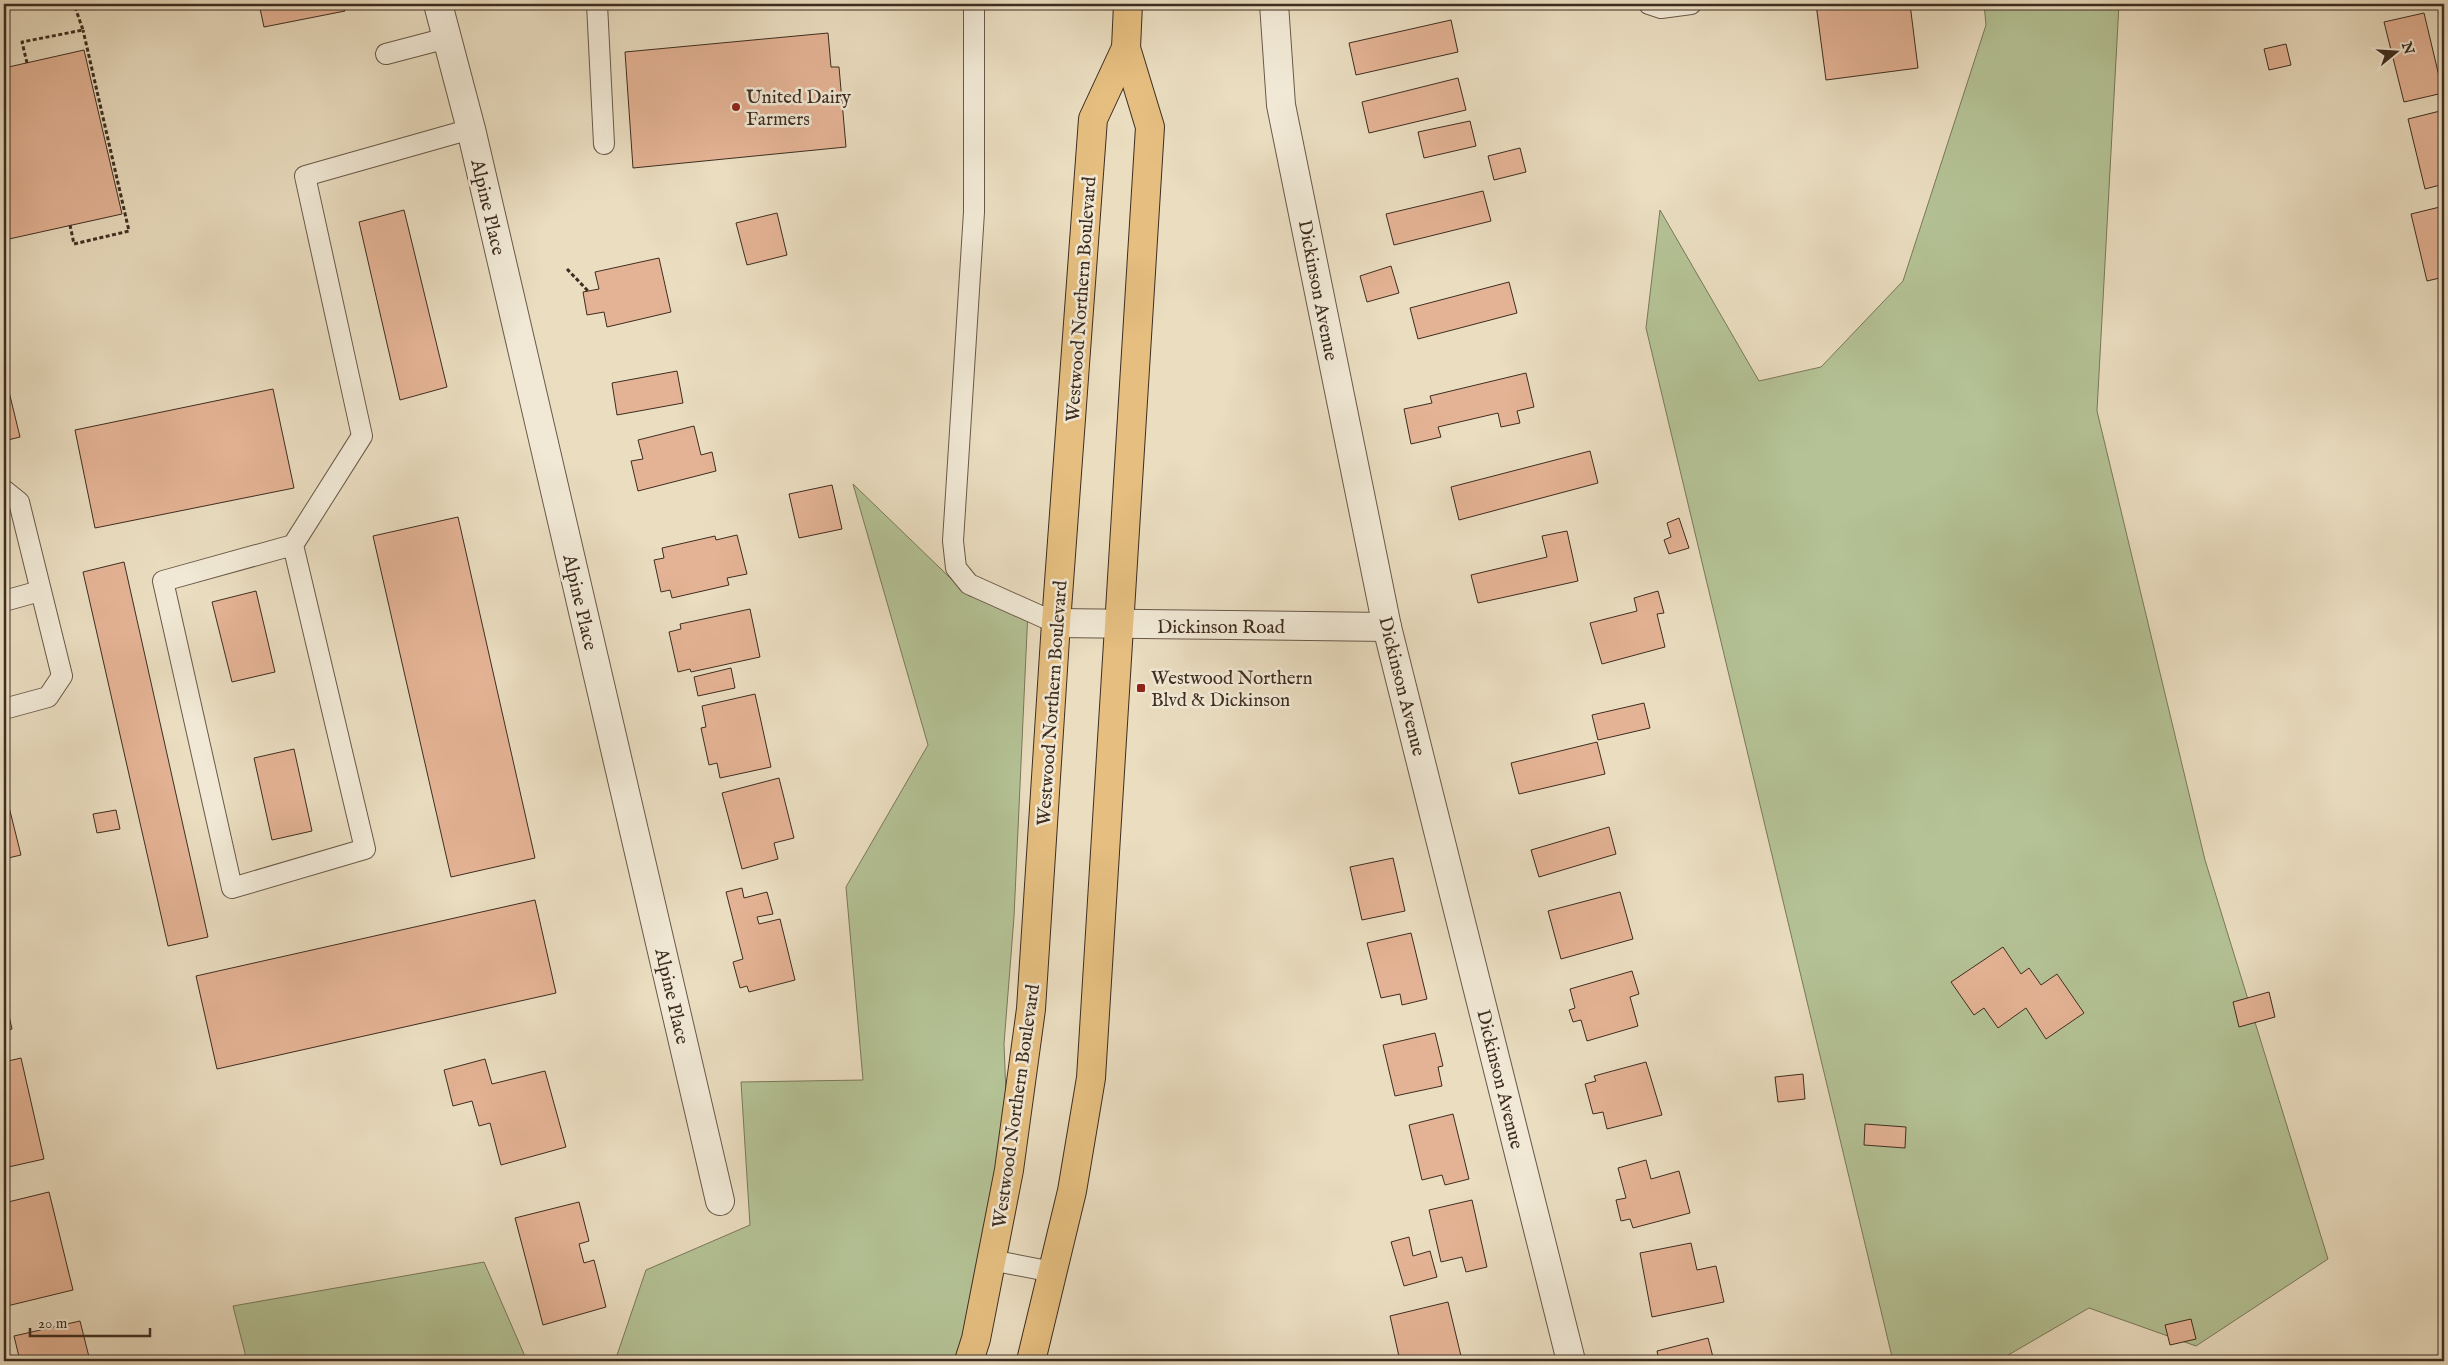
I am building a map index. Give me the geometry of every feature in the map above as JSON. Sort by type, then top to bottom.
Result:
[{"type":"main road","name":"Westwood Northern Boulevard","points":[[1031,1361],[1072,1191],[1091,1078],[1121,625],[1125,512],[1150,127],[1126,48],[1128,4]]},
{"type":"main road","name":"Westwood Northern Boulevard","points":[[969,1361],[976,1339],[1009,1170],[1031,1009],[1056,623],[1093,119],[1126,48]]},
{"type":"street","name":"Alpine Place","points":[[438,4],[471,129],[720,1201]]},
{"type":"street","name":"Dickinson Avenue","points":[[1274,4],[1281,105],[1387,627],[1571,1361]]},
{"type":"street","name":"Dickinson Road","points":[[1056,623],[1387,627]]},
{"type":"lane","points":[[597,4],[604,144]]},
{"type":"lane","points":[[974,4],[974,212],[953,541],[956,568],[969,584],[1056,623]]},
{"type":"lane","points":[[1649,4],[1661,8],[1691,4]]},
{"type":"lane","points":[[386,54],[447,38]]},
{"type":"lane","points":[[293,545],[365,849],[232,888],[163,581],[293,545],[362,436],[305,176],[471,129]]},
{"type":"lane","points":[[4,490],[18,502],[62,676],[48,697],[4,709]]},
{"type":"lane","points":[[4,601],[40,591]]},
{"type":"lane","points":[[991,1260],[1053,1272]]},
{"type":"path","points":[[70,225],[74,244],[129,231],[83,30],[74,4]]},
{"type":"path","points":[[27,63],[22,42],[83,30]]},
{"type":"path","points":[[567,269],[588,291]]},
{"type":"green space","points":[[1984,4],[2119,4],[2097,411],[2205,860],[2328,1259],[2196,1346],[2089,1308],[1998,1361],[1893,1361],[1646,328],[1660,210],[1759,381],[1821,367],[1903,281],[1986,25]]},
{"type":"green space","points":[[853,484],[969,596],[1028,610],[1014,917],[1004,1044],[1009,1170],[969,1361],[615,1361],[646,1270],[750,1225],[741,1082],[863,1080],[846,887],[928,745]]},
{"type":"green space","points":[[484,1262],[527,1361],[247,1361],[233,1306]]},
{"type":"building","points":[[259,4],[343,4],[345,11],[264,27]]},
{"type":"building","points":[[1816,4],[1910,4],[1918,68],[1826,80]]},
{"type":"building","points":[[2424,13],[2443,93],[2404,102],[2384,22]]},
{"type":"building","points":[[1451,20],[1458,52],[1356,75],[1349,43]]},
{"type":"building","name":"United Dairy Farmers","points":[[828,33],[831,67],[839,67],[846,147],[633,168],[625,52]]},
{"type":"building","points":[[2286,44],[2291,65],[2269,70],[2264,49]]},
{"type":"building","points":[[84,50],[122,214],[9,239],[4,217],[4,68]]},
{"type":"building","points":[[1458,78],[1466,110],[1369,133],[1362,102]]},
{"type":"building","points":[[2444,110],[2444,184],[2425,189],[2408,119]]},
{"type":"building","points":[[1470,121],[1476,146],[1424,158],[1418,132]]},
{"type":"building","points":[[1520,148],[1526,172],[1494,180],[1488,156]]},
{"type":"building","points":[[1483,191],[1491,221],[1394,245],[1386,214]]},
{"type":"building","points":[[2444,206],[2444,277],[2427,281],[2411,214]]},
{"type":"building","points":[[404,210],[447,387],[400,400],[359,222]]},
{"type":"building","points":[[777,213],[787,255],[747,265],[736,223]]},
{"type":"building","points":[[659,258],[671,312],[607,327],[604,312],[587,315],[583,292],[599,289],[595,272]]},
{"type":"building","points":[[1391,266],[1399,293],[1367,302],[1360,276]]},
{"type":"building","points":[[1509,282],[1517,313],[1418,339],[1410,308]]},
{"type":"building","points":[[4,371],[20,437],[4,441]]},
{"type":"building","points":[[677,371],[683,403],[617,415],[612,383]]},
{"type":"building","points":[[1526,373],[1534,407],[1517,411],[1520,423],[1501,427],[1498,413],[1438,427],[1441,437],[1411,444],[1404,409],[1432,403],[1430,396]]},
{"type":"building","points":[[273,389],[294,488],[95,528],[75,430]]},
{"type":"building","points":[[694,426],[701,455],[712,452],[716,471],[638,491],[631,461],[643,459],[638,440]]},
{"type":"building","points":[[1590,451],[1598,483],[1459,520],[1451,487]]},
{"type":"building","points":[[832,485],[842,529],[799,538],[789,494]]},
{"type":"building","points":[[458,517],[535,858],[451,877],[373,536]]},
{"type":"building","points":[[1679,518],[1689,548],[1669,554],[1664,540],[1671,537],[1667,523]]},
{"type":"building","points":[[1567,531],[1578,581],[1478,603],[1471,575],[1547,557],[1542,536]]},
{"type":"building","points":[[737,535],[747,574],[727,578],[729,585],[672,598],[670,590],[661,592],[654,560],[664,558],[662,548],[715,536],[716,540]]},
{"type":"building","points":[[124,562],[208,937],[168,946],[83,572]]},
{"type":"building","points":[[256,591],[275,672],[232,682],[212,602]]},
{"type":"building","points":[[1658,591],[1664,613],[1657,614],[1665,647],[1602,664],[1590,623],[1637,611],[1634,598]]},
{"type":"building","points":[[750,609],[760,657],[691,672],[690,669],[678,672],[669,632],[681,629],[680,624]]},
{"type":"building","points":[[731,668],[735,688],[698,696],[694,677]]},
{"type":"building","points":[[755,694],[771,767],[720,778],[717,763],[709,765],[701,728],[706,727],[702,706]]},
{"type":"building","points":[[1644,703],[1650,728],[1598,740],[1592,715]]},
{"type":"building","points":[[1597,742],[1605,774],[1519,794],[1511,763]]},
{"type":"building","points":[[294,749],[312,831],[272,840],[254,758]]},
{"type":"building","points":[[779,778],[794,838],[774,843],[778,859],[742,869],[722,793]]},
{"type":"building","points":[[4,787],[21,855],[4,859]]},
{"type":"building","points":[[116,810],[120,829],[97,833],[93,814]]},
{"type":"building","points":[[1609,827],[1616,854],[1539,877],[1531,850]]},
{"type":"building","points":[[1393,858],[1405,911],[1362,920],[1350,867]]},
{"type":"building","points":[[742,888],[744,898],[767,892],[773,914],[757,917],[759,924],[780,919],[795,980],[749,992],[747,986],[740,988],[733,962],[743,959],[726,892]]},
{"type":"building","points":[[1620,892],[1633,939],[1561,959],[1548,911]]},
{"type":"building","points":[[535,900],[556,993],[217,1069],[196,976]]},
{"type":"building","points":[[1411,933],[1427,999],[1402,1005],[1400,994],[1381,998],[1367,943]]},
{"type":"building","points":[[2003,947],[2021,974],[2029,968],[2041,985],[2057,974],[2084,1013],[2046,1039],[2026,1008],[1998,1028],[1984,1008],[1974,1015],[1951,982]]},
{"type":"building","points":[[1632,971],[1639,994],[1630,997],[1638,1026],[1587,1041],[1581,1020],[1573,1022],[1569,1010],[1575,1008],[1570,989]]},
{"type":"building","points":[[2269,992],[2275,1017],[2239,1027],[2233,1002]]},
{"type":"building","points":[[4,994],[12,1029],[4,1031]]},
{"type":"building","points":[[1435,1033],[1443,1066],[1438,1067],[1442,1086],[1395,1096],[1383,1045]]},
{"type":"building","points":[[21,1058],[44,1159],[4,1168],[4,1062]]},
{"type":"building","points":[[485,1059],[492,1084],[545,1071],[566,1147],[501,1165],[490,1123],[479,1126],[472,1101],[453,1106],[444,1070]]},
{"type":"building","points":[[1646,1062],[1662,1115],[1607,1129],[1603,1112],[1593,1114],[1585,1084],[1596,1081],[1594,1076]]},
{"type":"building","points":[[1803,1074],[1805,1099],[1778,1102],[1775,1077]]},
{"type":"building","points":[[1453,1114],[1469,1179],[1445,1185],[1442,1175],[1422,1180],[1409,1125]]},
{"type":"building","points":[[1865,1124],[1906,1127],[1905,1148],[1864,1145]]},
{"type":"building","points":[[1646,1160],[1651,1179],[1679,1171],[1690,1213],[1633,1228],[1630,1219],[1621,1221],[1616,1200],[1626,1198],[1618,1168]]},
{"type":"building","points":[[49,1192],[73,1290],[7,1306],[4,1291],[4,1203]]},
{"type":"building","points":[[1472,1200],[1487,1267],[1466,1272],[1462,1257],[1441,1262],[1429,1210]]},
{"type":"building","points":[[579,1202],[589,1241],[579,1244],[584,1263],[594,1260],[606,1307],[543,1325],[515,1218]]},
{"type":"building","points":[[1409,1237],[1413,1256],[1430,1251],[1437,1277],[1404,1286],[1391,1242]]},
{"type":"building","points":[[1691,1243],[1697,1270],[1716,1266],[1724,1302],[1652,1317],[1640,1253]]},
{"type":"building","points":[[1448,1302],[1461,1356],[1438,1361],[1400,1361],[1390,1316]]},
{"type":"building","points":[[2191,1319],[2196,1339],[2170,1345],[2165,1325]]},
{"type":"building","points":[[80,1321],[90,1361],[20,1361],[14,1336]]},
{"type":"building","points":[[1708,1338],[1714,1361],[1659,1361],[1657,1351]]},
{"type":"place","name":"United Dairy Farmers","points":[[736,107]]},
{"type":"place","name":"Westwood Northern Blvd & Dickinson","points":[[1141,688]]}]
